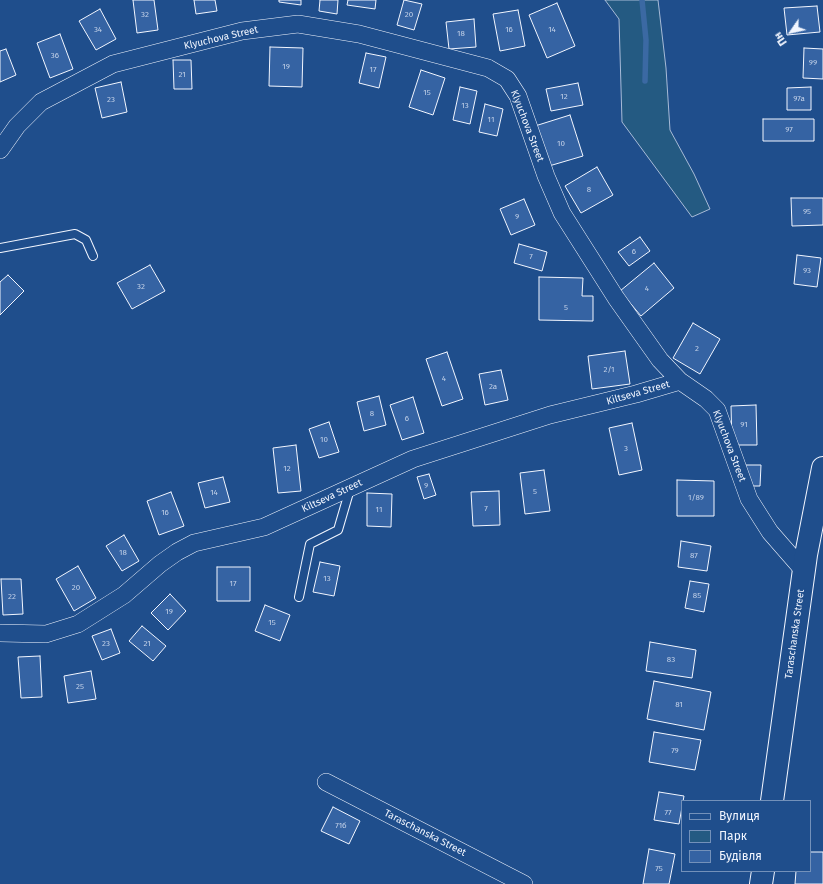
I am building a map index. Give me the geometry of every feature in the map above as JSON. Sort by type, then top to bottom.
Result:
[{"type":"main road","name":"Taraschanska Street","points":[[772,800],[804,571],[823,468]]},
{"type":"main road","points":[[761,884],[763,872]]},
{"type":"street","name":"Klyuchova Street","points":[[0,150],[17,126],[42,102],[113,64],[242,31],[298,24],[359,34],[488,68],[508,79],[518,96],[546,176],[562,213],[620,304],[660,360],[680,381],[706,399],[717,410],[749,499],[770,532],[804,571]]},
{"type":"street","name":"Kiltseva Street","points":[[0,633],[46,634],[78,624],[124,595],[160,564],[177,552],[194,543],[264,527],[413,459],[550,416],[680,381]]},
{"type":"street","name":"Taraschanska Street","points":[[326,782],[524,884]]},
{"type":"lane","points":[[0,248],[75,234],[86,240],[93,256]]},
{"type":"lane","points":[[299,597],[310,544],[338,530],[350,489]]},
{"type":"green space","points":[[605,0],[658,0],[666,68],[670,130],[694,174],[710,209],[692,217],[622,122],[619,19]]},
{"type":"building","points":[[133,0],[154,0],[158,30],[137,33]]},
{"type":"building","points":[[194,0],[215,0],[217,11],[196,14]]},
{"type":"building","points":[[279,0],[301,0],[301,5],[279,2]]},
{"type":"building","points":[[320,0],[338,0],[337,14],[319,11]]},
{"type":"building","points":[[348,0],[376,0],[375,9],[347,5]]},
{"type":"building","points":[[404,0],[422,4],[414,30],[397,25]]},
{"type":"building","points":[[557,3],[575,46],[547,58],[529,15]]},
{"type":"building","points":[[817,6],[820,32],[787,35],[784,8]]},
{"type":"building","points":[[100,9],[116,39],[96,50],[79,21]]},
{"type":"building","points":[[518,10],[525,46],[500,51],[493,14]]},
{"type":"building","points":[[474,19],[476,47],[449,49],[446,22]]},
{"type":"building","points":[[60,34],[73,69],[50,78],[37,43]]},
{"type":"building","points":[[270,47],[303,48],[302,87],[269,86]]},
{"type":"building","points":[[804,48],[823,49],[823,79],[803,78]]},
{"type":"building","points":[[6,49],[16,75],[0,82],[0,51]]},
{"type":"building","points":[[366,53],[386,57],[379,88],[359,83]]},
{"type":"building","points":[[173,60],[191,60],[192,89],[174,89]]},
{"type":"building","points":[[421,70],[445,78],[433,115],[409,107]]},
{"type":"building","points":[[121,82],[127,112],[102,118],[95,88]]},
{"type":"building","points":[[578,83],[583,105],[551,111],[546,89]]},
{"type":"building","points":[[460,87],[477,91],[470,124],[453,120]]},
{"type":"building","points":[[811,87],[811,110],[787,110],[787,88]]},
{"type":"building","points":[[485,104],[503,109],[497,136],[479,132]]},
{"type":"building","points":[[570,115],[583,156],[549,166],[535,126]]},
{"type":"building","points":[[763,119],[814,119],[814,141],[763,141]]},
{"type":"building","points":[[597,167],[613,195],[581,213],[565,186]]},
{"type":"building","points":[[791,198],[823,198],[823,225],[792,226]]},
{"type":"building","points":[[524,199],[535,225],[511,235],[500,209]]},
{"type":"building","points":[[640,237],[650,251],[629,266],[618,252]]},
{"type":"building","points":[[519,244],[547,252],[542,271],[514,263]]},
{"type":"building","points":[[797,255],[821,258],[817,287],[794,284]]},
{"type":"building","points":[[654,263],[674,288],[641,316],[620,291]]},
{"type":"building","points":[[150,265],[165,291],[132,309],[117,283]]},
{"type":"building","points":[[8,275],[24,291],[0,315],[0,282]]},
{"type":"building","points":[[539,277],[583,278],[582,296],[593,296],[593,321],[539,320]]},
{"type":"building","points":[[693,323],[720,339],[700,374],[673,358]]},
{"type":"building","points":[[625,351],[630,384],[592,389],[588,356]]},
{"type":"building","points":[[447,352],[463,399],[442,406],[426,359]]},
{"type":"building","points":[[501,370],[508,400],[485,405],[479,374]]},
{"type":"building","points":[[379,396],[386,425],[364,431],[357,402]]},
{"type":"building","points":[[413,397],[424,433],[402,440],[390,405]]},
{"type":"building","points":[[756,405],[757,445],[732,445],[731,406]]},
{"type":"building","points":[[329,422],[339,452],[319,458],[309,429]]},
{"type":"building","points":[[632,423],[642,470],[619,475],[609,428]]},
{"type":"building","points":[[296,445],[301,491],[278,493],[273,448]]},
{"type":"building","points":[[745,465],[761,465],[760,486],[745,486]]},
{"type":"building","points":[[544,470],[550,511],[525,514],[520,473]]},
{"type":"building","points":[[429,474],[436,495],[424,499],[417,477]]},
{"type":"building","points":[[223,477],[230,502],[205,508],[198,483]]},
{"type":"building","points":[[677,480],[714,481],[714,516],[677,516]]},
{"type":"building","points":[[499,491],[500,525],[473,526],[471,492]]},
{"type":"building","points":[[171,492],[184,526],[159,535],[147,501]]},
{"type":"building","points":[[367,493],[392,494],[391,527],[367,526]]},
{"type":"building","points":[[124,535],[139,561],[122,571],[106,546]]},
{"type":"building","points":[[681,541],[711,546],[707,571],[678,567]]},
{"type":"building","points":[[320,562],[340,566],[334,596],[313,592]]},
{"type":"building","points":[[78,566],[96,598],[74,611],[56,579]]},
{"type":"building","points":[[217,567],[250,567],[250,601],[217,601]]},
{"type":"building","points":[[1,579],[21,579],[23,614],[3,615]]},
{"type":"building","points":[[690,581],[709,584],[704,612],[685,608]]},
{"type":"building","points":[[170,594],[186,611],[168,630],[151,613]]},
{"type":"building","points":[[265,605],[290,615],[280,641],[255,631]]},
{"type":"building","points":[[142,626],[166,646],[153,661],[129,641]]},
{"type":"building","points":[[111,629],[120,653],[102,660],[92,636]]},
{"type":"building","points":[[650,642],[696,650],[692,678],[646,671]]},
{"type":"building","points":[[40,656],[42,697],[21,698],[18,657]]},
{"type":"building","points":[[91,671],[96,699],[68,703],[64,676]]},
{"type":"building","points":[[654,681],[711,692],[704,730],[647,719]]},
{"type":"building","points":[[654,732],[701,740],[695,770],[649,762]]},
{"type":"building","points":[[659,792],[684,796],[683,800],[681,800],[679,824],[654,820]]},
{"type":"building","points":[[333,807],[360,821],[349,844],[321,831]]},
{"type":"building","points":[[649,849],[675,854],[669,884],[643,884]]},
{"type":"building","points":[[811,852],[823,852],[823,884],[795,884],[796,872],[811,872]]},
{"type":"waterway","points":[[642,0],[646,40],[645,81]]}]
